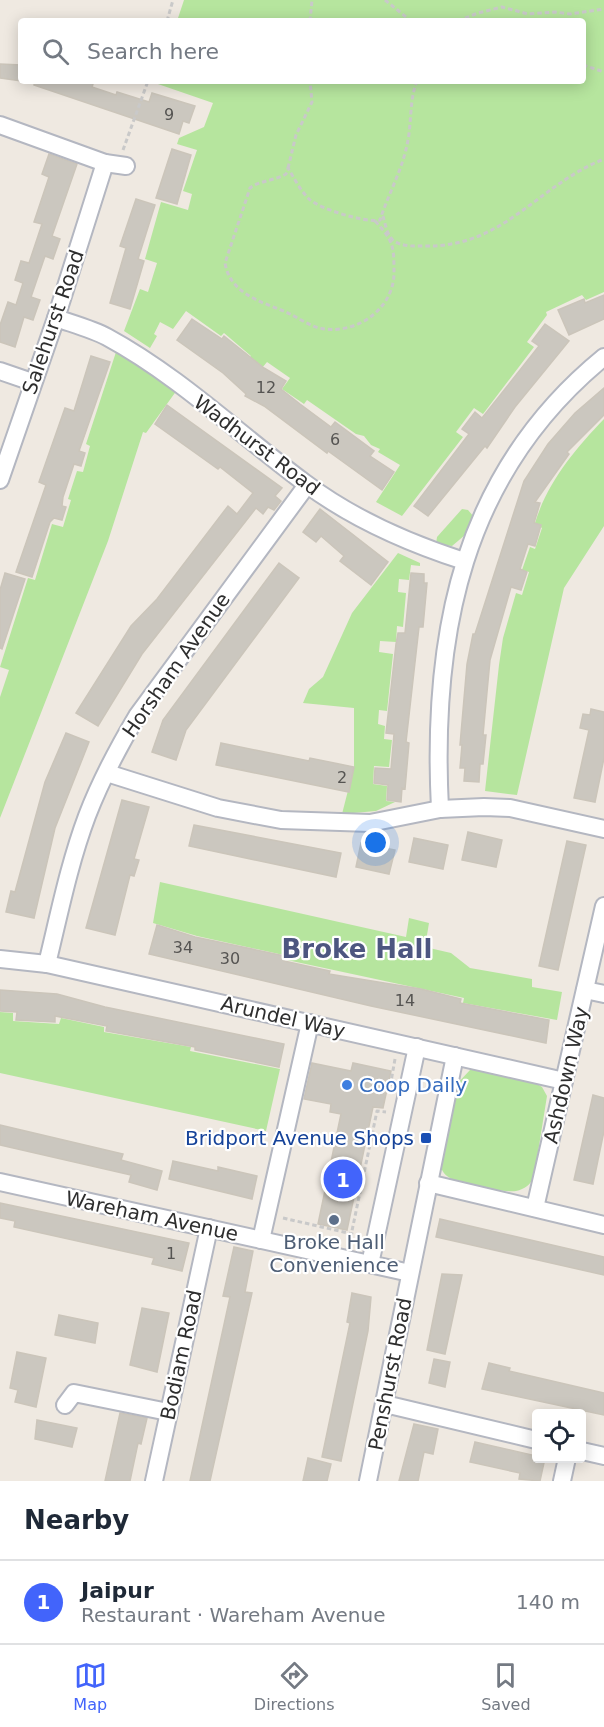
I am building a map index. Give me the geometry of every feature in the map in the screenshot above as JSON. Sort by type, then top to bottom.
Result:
[{"type":"street","points":[[0,125],[117,165]]},
{"type":"street","name":"Salehurst Road","points":[[0,480],[32,382],[117,165]]},
{"type":"street","name":"Wadhurst Road","points":[[56,318],[105,336],[133,353],[208,407],[307,485],[413,545],[464,561]]},
{"type":"street","points":[[440,809],[437,713],[444,652],[464,561],[501,474],[522,443],[557,400],[604,357]]},
{"type":"street","points":[[0,371],[32,382]]},
{"type":"street","name":"Horsham Avenue","points":[[47,964],[87,816],[106,773],[136,716],[307,485]]},
{"type":"street","points":[[106,773],[218,808],[281,820],[370,823],[405,818],[440,809],[510,808],[604,829]]},
{"type":"street","name":"Ashdown Way","points":[[535,1209],[604,906]]},
{"type":"street","name":"Arundel Way","points":[[0,959],[47,964],[564,1081]]},
{"type":"street","points":[[585,990],[604,994]]},
{"type":"street","points":[[261,1240],[310,1023]]},
{"type":"street","points":[[370,1264],[417,1047]]},
{"type":"street","name":"Penshurst Road","points":[[368,1481],[455,1056]]},
{"type":"street","name":"Wareham Avenue","points":[[0,1182],[410,1273]]},
{"type":"street","points":[[428,1183],[604,1225]]},
{"type":"street","name":"Bodiam Road","points":[[154,1481],[209,1228]]},
{"type":"street","points":[[70,1393],[168,1412]]},
{"type":"street","points":[[385,1404],[532,1439]]},
{"type":"street","points":[[586,1451],[604,1456]]},
{"type":"street","points":[[562,1481],[566,1463]]},
{"type":"path","points":[[168,18],[173,0]]},
{"type":"path","points":[[310,18],[312,0]]},
{"type":"path","points":[[385,0],[408,18]]},
{"type":"path","points":[[466,18],[502,7],[528,14],[555,12],[570,14],[604,9]]},
{"type":"path","points":[[586,66],[604,72]]},
{"type":"path","points":[[117,165],[147,84]]},
{"type":"path","points":[[310,84],[312,102],[296,135],[286,174],[275,181],[261,182],[250,188],[225,263],[231,277],[249,297],[317,327],[332,329],[371,317],[390,297],[395,254],[382,214]]},
{"type":"path","points":[[375,221],[380,220],[406,149],[413,119],[413,90],[416,84]]},
{"type":"path","points":[[288,168],[310,200],[325,208],[375,221],[390,237],[404,246],[432,246],[475,239],[501,226],[566,177],[604,159]]},
{"type":"path","points":[[346,1258],[377,1111],[385,1113],[398,1044]]},
{"type":"path","points":[[267,1214],[376,1239]]},
{"type":"green space","points":[[184,0],[604,0],[604,292],[586,300],[582,295],[546,312],[547,315],[527,342],[534,347],[483,414],[474,408],[456,432],[463,437],[402,516],[376,502],[400,465],[378,452],[380,449],[371,445],[364,436],[356,434],[307,400],[304,404],[282,389],[290,378],[267,362],[262,368],[224,333],[221,336],[186,311],[173,329],[160,322],[154,334],[157,336],[150,348],[124,331],[140,289],[148,292],[157,263],[145,259],[161,202],[188,210],[192,194],[183,191],[197,150],[177,144],[179,138],[204,127],[213,103],[158,84],[586,84],[586,18],[178,18]]},
{"type":"green space","points":[[116,352],[177,390],[146,433],[143,432],[108,541],[0,818],[0,697],[9,670],[0,667],[28,578],[35,580],[52,524],[63,527],[71,500],[68,499],[77,471],[83,472],[90,446],[86,444]]},
{"type":"green space","points":[[604,419],[604,526],[564,588],[517,795],[485,791],[503,638],[516,593],[522,595],[529,572],[522,570],[530,547],[535,549],[542,528],[535,523],[554,480]]},
{"type":"green space","points":[[462,509],[468,510],[474,517],[465,535],[452,546],[436,544],[437,537]]},
{"type":"green space","points":[[398,553],[420,563],[420,566],[411,565],[409,580],[399,579],[398,592],[406,593],[403,627],[397,626],[396,642],[380,641],[379,652],[393,654],[387,711],[379,710],[378,724],[385,726],[384,739],[392,740],[389,767],[374,766],[373,784],[387,786],[386,801],[395,802],[376,811],[342,814],[354,767],[354,708],[303,703],[309,689],[323,677],[352,613]]},
{"type":"green space","points":[[160,882],[406,937],[409,918],[429,923],[425,947],[451,953],[470,968],[532,979],[532,987],[562,992],[557,1020],[463,1003],[464,998],[287,960],[288,956],[197,936],[153,923]]},
{"type":"green space","points":[[0,1012],[13,1013],[13,1021],[59,1024],[61,1018],[104,1027],[104,1032],[191,1047],[190,1051],[280,1069],[266,1131],[0,1073]]},
{"type":"green space","points":[[479,1069],[534,1082],[542,1087],[547,1096],[534,1177],[527,1186],[519,1190],[510,1191],[470,1185],[447,1176],[441,1167],[439,1160],[456,1085],[470,1070]]},
{"type":"building","points":[[0,64],[18,65],[18,81],[0,78]]},
{"type":"building","points":[[93,84],[92,87],[116,95],[117,92],[149,102],[152,93],[195,106],[189,123],[183,121],[179,134],[34,85]]},
{"type":"building","points":[[172,149],[191,155],[177,204],[156,198]]},
{"type":"building","points":[[49,154],[77,164],[52,236],[60,239],[53,259],[45,256],[31,297],[40,300],[33,320],[24,317],[15,347],[0,342],[0,325],[8,302],[16,305],[23,283],[15,280],[21,261],[29,263],[42,224],[34,222],[49,177],[42,174]]},
{"type":"building","points":[[136,199],[155,205],[138,259],[144,261],[130,309],[110,303],[126,248],[120,246]]},
{"type":"building","points":[[604,295],[604,319],[569,335],[558,310],[584,299],[585,303]]},
{"type":"building","points":[[192,319],[222,339],[224,336],[264,368],[286,381],[281,389],[331,427],[335,422],[374,451],[370,456],[394,472],[382,490],[264,406],[245,396],[246,394],[223,373],[177,340]]},
{"type":"building","points":[[545,324],[569,341],[515,407],[487,448],[485,446],[428,516],[414,506],[469,434],[462,429],[475,412],[482,418],[539,346],[532,341]]},
{"type":"building","points":[[91,356],[110,362],[79,451],[85,453],[81,466],[74,464],[63,497],[62,506],[66,507],[62,520],[54,518],[50,522],[32,577],[16,572],[46,485],[39,482],[65,408],[74,411]]},
{"type":"building","points":[[604,388],[604,415],[567,452],[569,454],[535,502],[540,503],[534,523],[541,525],[535,546],[528,544],[520,569],[527,572],[521,590],[511,587],[490,660],[483,735],[486,735],[479,782],[464,781],[465,768],[460,768],[462,745],[460,745],[467,664],[473,634],[475,634],[524,481],[548,444],[575,413]]},
{"type":"building","points":[[167,405],[282,488],[275,496],[281,501],[274,510],[268,507],[263,514],[256,508],[142,654],[98,726],[76,713],[131,626],[157,599],[228,506],[237,514],[253,493],[220,467],[218,469],[155,424]]},
{"type":"building","points":[[320,509],[388,562],[371,585],[340,561],[344,556],[321,536],[316,542],[303,532]]},
{"type":"building","points":[[279,563],[299,578],[186,730],[176,760],[152,752],[163,720]]},
{"type":"building","points":[[5,573],[25,579],[2,649],[0,648],[0,590]]},
{"type":"building","points":[[411,573],[424,574],[424,583],[427,583],[423,627],[419,627],[406,742],[409,743],[405,789],[402,788],[401,802],[387,800],[388,785],[374,783],[375,768],[391,769],[394,734],[386,733],[396,644],[398,633],[405,633]]},
{"type":"building","points":[[591,709],[604,712],[604,758],[595,802],[574,798],[589,730],[580,728],[583,714],[590,715]]},
{"type":"building","points":[[66,733],[89,742],[55,828],[34,918],[6,912],[11,891],[15,892],[45,782]]},
{"type":"building","points":[[221,743],[309,761],[310,758],[354,767],[349,792],[216,765]]},
{"type":"building","points":[[122,800],[149,807],[134,859],[139,860],[134,876],[130,875],[115,935],[86,928]]},
{"type":"building","points":[[194,825],[341,853],[336,877],[189,846]]},
{"type":"building","points":[[468,832],[502,840],[496,867],[462,860]]},
{"type":"building","points":[[414,838],[448,845],[443,869],[409,862]]},
{"type":"building","points":[[567,841],[586,845],[558,970],[539,966]]},
{"type":"building","points":[[361,843],[395,850],[389,874],[356,867]]},
{"type":"building","points":[[157,925],[195,937],[285,956],[284,961],[330,971],[329,974],[421,989],[461,999],[460,1003],[549,1020],[546,1043],[371,1006],[149,954]]},
{"type":"building","points":[[0,990],[57,994],[105,1007],[284,1044],[279,1067],[195,1050],[195,1047],[106,1031],[107,1026],[55,1016],[55,1022],[16,1020],[17,1012],[0,1011]]},
{"type":"building","points":[[312,1063],[351,1071],[353,1063],[391,1071],[383,1108],[373,1107],[347,1230],[318,1224],[341,1114],[330,1112],[331,1104],[304,1099]]},
{"type":"building","points":[[593,1095],[604,1098],[604,1131],[593,1184],[574,1180]]},
{"type":"building","points":[[0,1125],[123,1154],[121,1160],[162,1171],[157,1190],[129,1182],[131,1175],[0,1145]]},
{"type":"building","points":[[173,1161],[218,1171],[218,1167],[257,1176],[252,1199],[169,1179]]},
{"type":"building","points":[[0,1203],[189,1243],[182,1271],[152,1264],[154,1258],[14,1227],[15,1221],[0,1218]]},
{"type":"building","points":[[440,1219],[604,1257],[604,1275],[436,1237]]},
{"type":"building","points":[[234,1247],[253,1251],[245,1292],[252,1293],[210,1481],[190,1481],[230,1297],[223,1296]]},
{"type":"building","points":[[442,1274],[462,1275],[445,1354],[427,1350]]},
{"type":"building","points":[[352,1293],[371,1297],[368,1331],[341,1461],[322,1457],[350,1323],[347,1322]]},
{"type":"building","points":[[142,1308],[169,1313],[157,1372],[130,1365]]},
{"type":"building","points":[[59,1315],[98,1323],[95,1343],[55,1335]]},
{"type":"building","points":[[17,1352],[46,1358],[36,1407],[15,1402],[18,1390],[10,1388]]},
{"type":"building","points":[[434,1359],[450,1362],[445,1387],[429,1383]]},
{"type":"building","points":[[489,1363],[510,1368],[509,1371],[604,1393],[604,1415],[586,1411],[586,1409],[576,1409],[482,1389]]},
{"type":"building","points":[[120,1413],[147,1418],[141,1444],[138,1443],[130,1481],[105,1481]]},
{"type":"building","points":[[37,1420],[77,1428],[72,1447],[35,1439]]},
{"type":"building","points":[[414,1424],[438,1429],[433,1454],[424,1452],[418,1481],[399,1481]]},
{"type":"building","points":[[475,1442],[532,1455],[532,1463],[544,1463],[540,1481],[519,1479],[520,1473],[470,1462]]},
{"type":"building","points":[[308,1458],[331,1464],[327,1481],[303,1481]]},
{"type":"place","name":"Coop Daily","points":[[347,1085]]},
{"type":"place","name":"Bridport Avenue Shops","points":[[426,1138]]},
{"type":"place","name":"Jaipur","points":[[343,1179]]},
{"type":"place","name":"Broke Hall Convenience","points":[[334,1220]]},
{"type":"district","name":"Broke Hall","points":[[357,949]]}]
